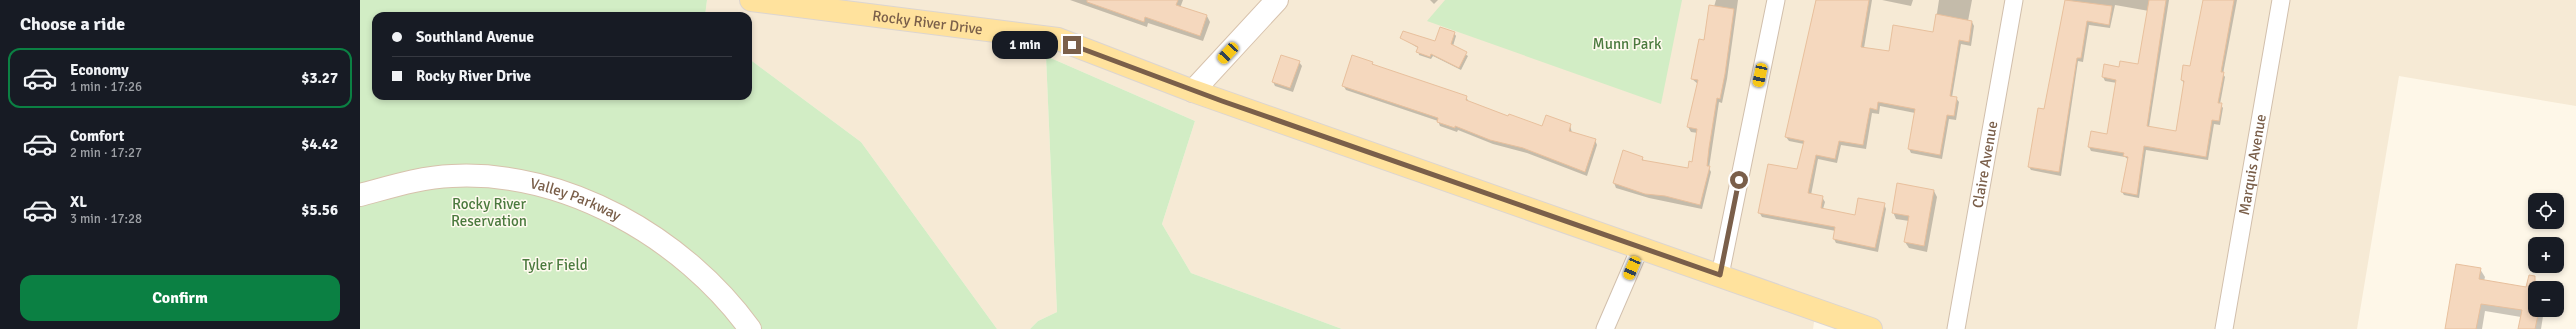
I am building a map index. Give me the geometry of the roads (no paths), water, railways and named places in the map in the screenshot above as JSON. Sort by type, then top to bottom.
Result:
[{"type":"main road","name":"Rocky River Drive","points":[[751,0],[1058,39],[1193,91],[1871,329]]},
{"type":"street","points":[[1720,275],[1776,0]]},
{"type":"street","name":"Claire Avenue","points":[[1956,329],[2014,0]]},
{"type":"street","name":"Marquis Avenue","points":[[2224,329],[2281,0]]},
{"type":"street","points":[[1193,91],[1275,1]]},
{"type":"street","name":"Valley Parkway","points":[[360,195],[416,180],[452,176],[489,176],[528,182],[570,194],[625,219],[673,251],[710,283],[750,329]]},
{"type":"street","points":[[1605,329],[1640,248]]},
{"type":"park label","name":"Munn Park","points":[[1627,44]]},
{"type":"park label","name":"Rocky River Reservation","points":[[489,212]]},
{"type":"park label","name":"Tyler Field","points":[[555,265]]}]
